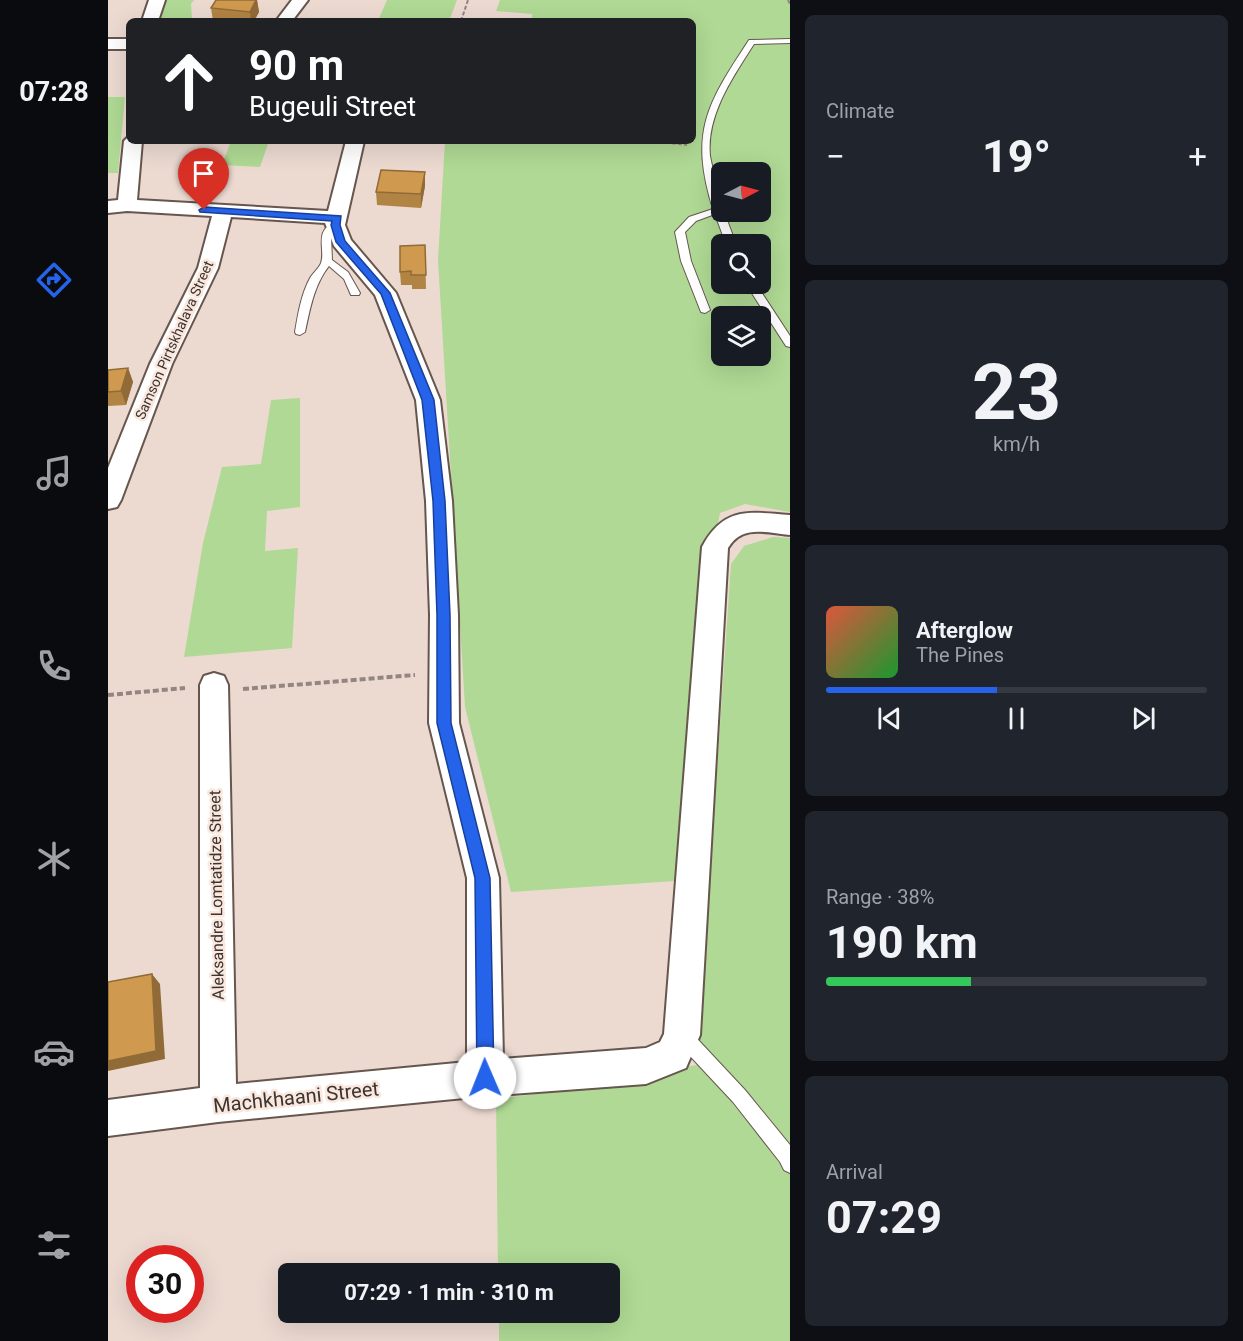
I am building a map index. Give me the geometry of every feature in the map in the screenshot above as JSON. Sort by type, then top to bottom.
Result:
[{"type":"street","points":[[151,18],[157,0]]},
{"type":"street","points":[[286,18],[300,0]]},
{"type":"street","points":[[108,44],[126,44]]},
{"type":"street","points":[[132,144],[117,206],[336,221]]},
{"type":"street","points":[[354,144],[336,221],[341,242],[385,293],[428,400],[439,501],[444,723],[483,878],[485,1078]]},
{"type":"street","name":"Samson Pirtskhalava Street","points":[[108,500],[161,364],[208,268],[223,212]]},
{"type":"street","points":[[682,1035],[715,547],[721,534],[741,521],[790,525]]},
{"type":"street","name":"Aleksandre Lomtatidze Street","points":[[214,685],[218,1104]]},
{"type":"street","name":"Machkhaani Street","points":[[108,1118],[218,1104],[485,1078],[646,1066],[673,1055],[682,1035]]},
{"type":"lane","points":[[711,185],[707,172],[708,125],[726,81],[752,42],[790,41]]},
{"type":"lane","points":[[705,310],[686,261],[680,232],[688,220],[698,214],[711,212]]},
{"type":"lane","points":[[300,332],[309,288],[317,272],[327,262],[325,239],[336,221]]},
{"type":"lane","points":[[327,262],[341,269],[348,277],[355,293]]},
{"type":"lane","points":[[758,294],[790,344]]},
{"type":"lane","points":[[682,1035],[739,1096],[788,1157],[790,1164]]},
{"type":"path","points":[[462,18],[468,0]]},
{"type":"path","points":[[680,144],[706,147]]},
{"type":"path","points":[[108,695],[214,685],[240,690],[444,672]]},
{"type":"green space","points":[[166,0],[194,0],[191,4],[192,18],[161,18]]},
{"type":"green space","points":[[387,0],[457,0],[450,18],[379,18]]},
{"type":"green space","points":[[500,0],[790,0],[790,512],[745,504],[720,513],[700,611],[675,881],[511,892],[465,707],[438,260],[445,144],[696,144],[696,18],[532,18],[532,14],[496,11]]},
{"type":"green space","points":[[108,97],[125,97],[118,173],[108,173]]},
{"type":"green space","points":[[230,144],[268,144],[260,167],[222,165]]},
{"type":"green space","points":[[300,398],[300,507],[267,511],[265,551],[298,548],[292,648],[184,657],[203,543],[222,467],[261,464],[271,400]]},
{"type":"green space","points":[[773,537],[790,538],[790,1341],[499,1341],[499,1323],[620,1323],[620,1263],[498,1263],[496,1099],[658,1079],[679,1068],[697,1065],[731,564],[744,546]]},
{"type":"building","points":[[216,0],[256,0],[250,12],[211,8]]},
{"type":"building","points":[[381,170],[425,172],[421,194],[376,192]]},
{"type":"building","points":[[425,245],[426,275],[411,275],[411,271],[400,272],[400,246]]},
{"type":"building","points":[[128,368],[121,391],[108,392],[108,370]]},
{"type":"building","points":[[152,974],[156,1051],[108,1061],[108,982]]},
{"type":"route","points":[[204,210],[337,218],[335,225],[341,242],[385,293],[428,400],[439,501],[444,615],[444,723],[483,878],[485,1078]]}]
